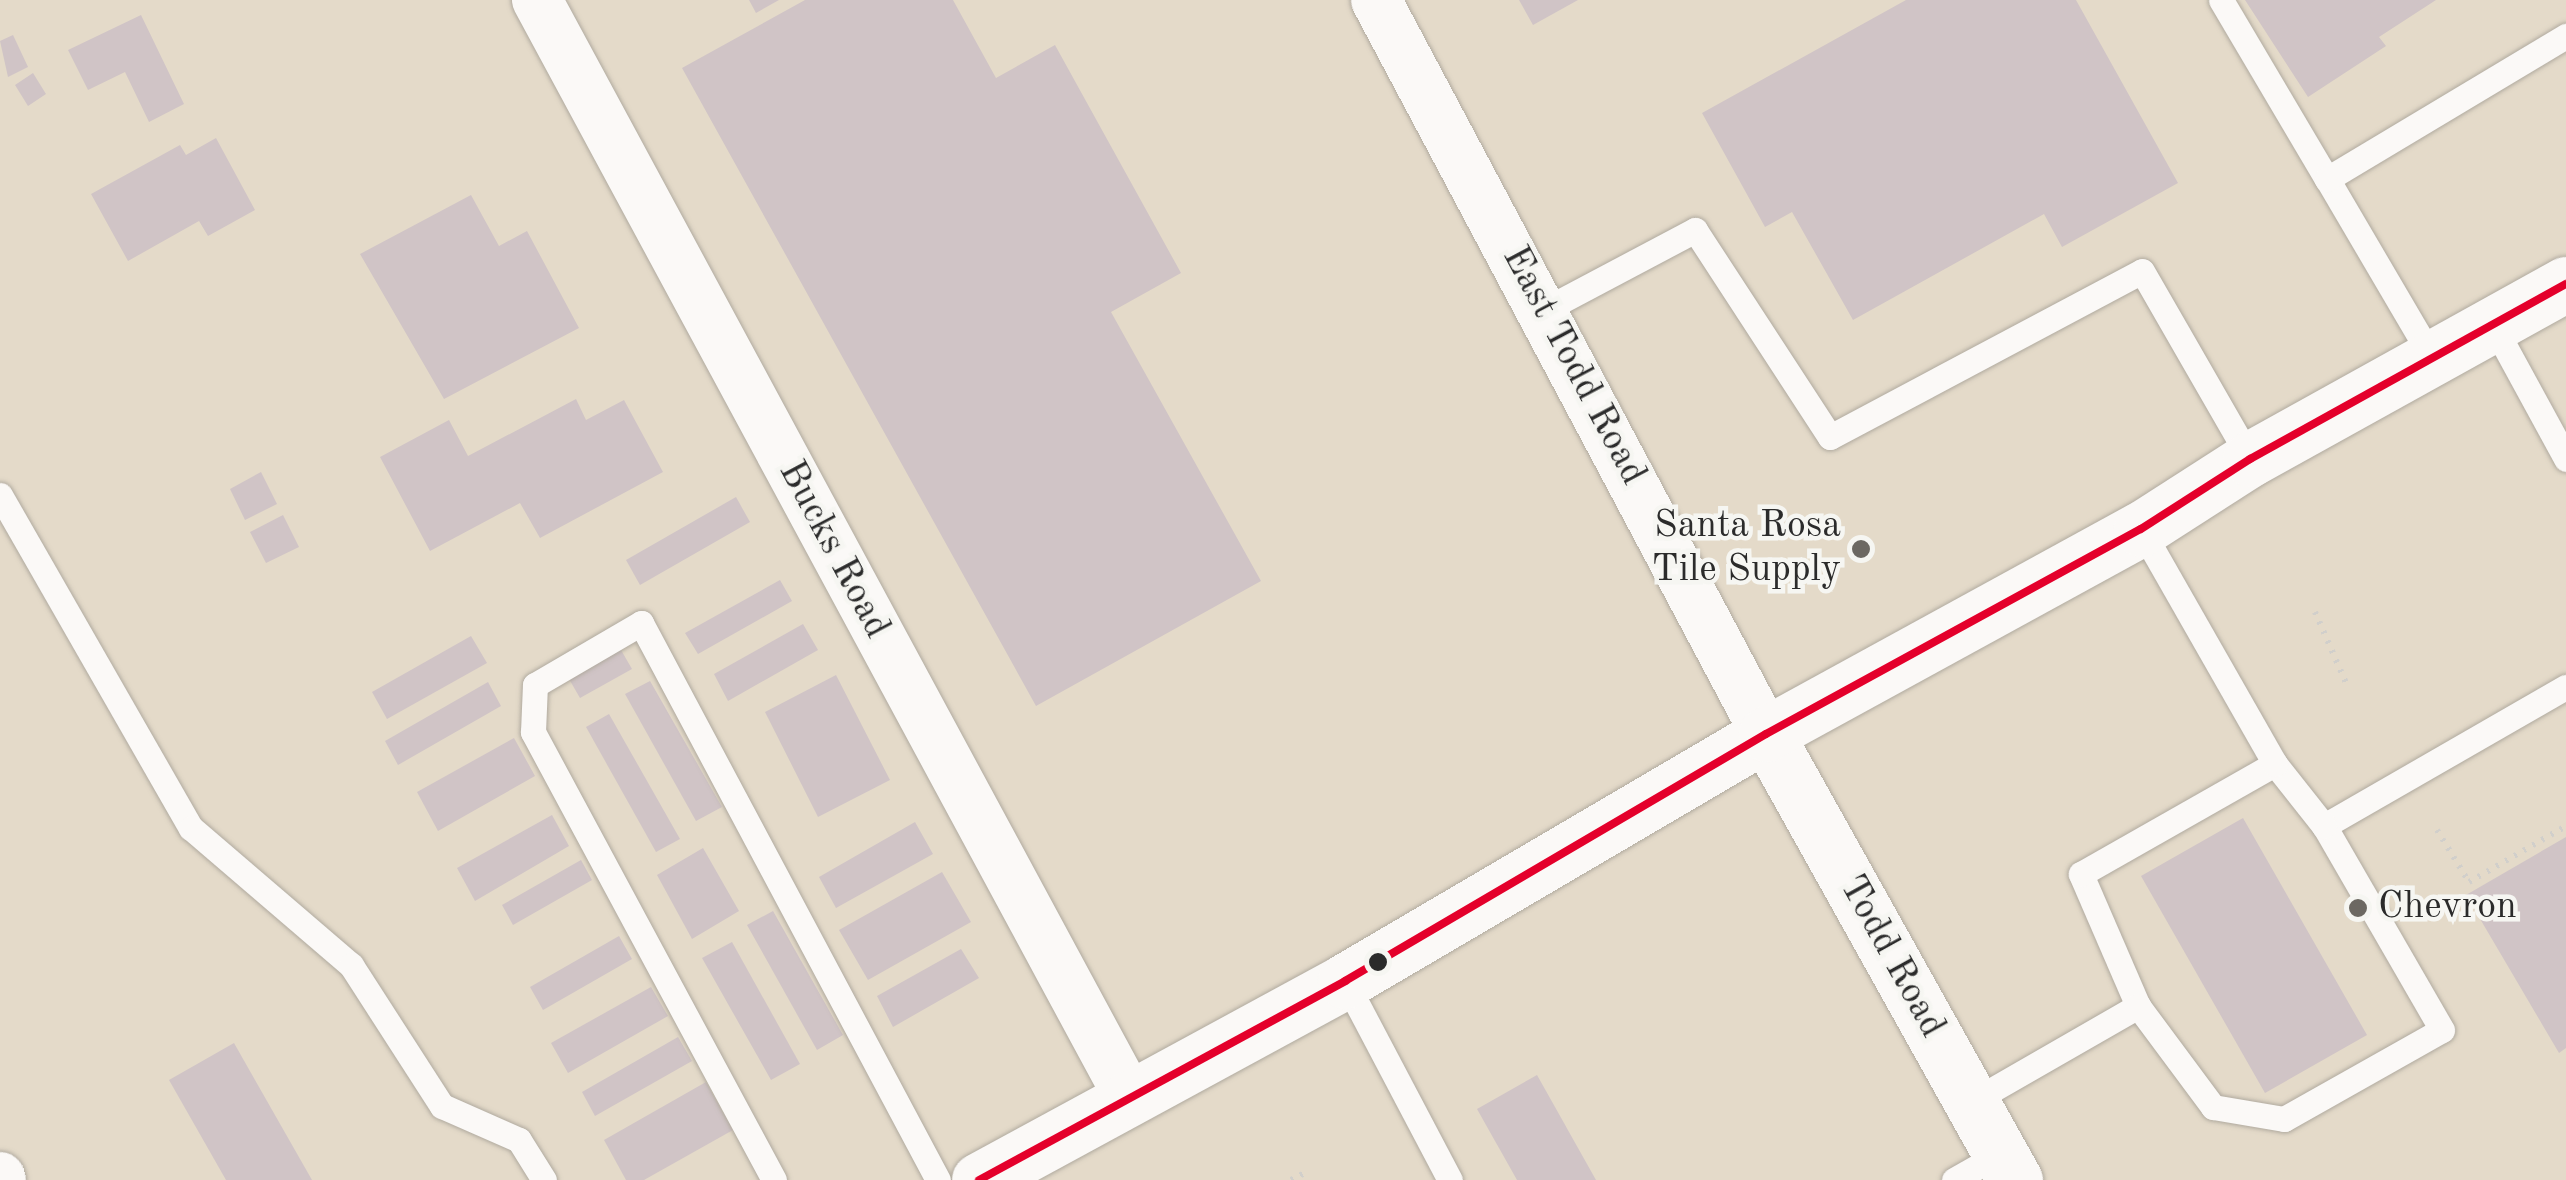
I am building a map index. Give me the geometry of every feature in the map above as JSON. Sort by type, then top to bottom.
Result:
[{"type":"main road","points":[[979,1180],[1344,981],[1766,734],[2141,529],[2250,460],[2566,284]]},
{"type":"main road","name":"Todd Road","points":[[1766,734],[1971,1102],[1990,1171]]},
{"type":"street","name":"Bucks Road","points":[[537,0],[1130,1099]]},
{"type":"street","name":"East Todd Road","points":[[1376,0],[1766,734]]},
{"type":"lane","points":[[2221,0],[2431,356]]},
{"type":"lane","points":[[2327,179],[2566,36]]},
{"type":"lane","points":[[1544,310],[1695,230],[1830,438],[2142,271],[2250,460]]},
{"type":"lane","points":[[2492,323],[2566,459]]},
{"type":"lane","points":[[0,495],[190,828],[351,966],[442,1106],[520,1140],[544,1180]]},
{"type":"lane","points":[[2141,529],[2276,764],[2324,826],[2442,1030],[2284,1119],[2213,1107],[2138,1006],[2082,874],[2276,764]]},
{"type":"lane","points":[[774,1180],[532,732],[534,685],[642,623],[938,1180]]},
{"type":"lane","points":[[2324,826],[2566,688]]},
{"type":"lane","points":[[1344,981],[1450,1180]]},
{"type":"lane","points":[[1971,1102],[2138,1006]]},
{"type":"path","points":[[2315,612],[2346,683]]},
{"type":"path","points":[[2436,830],[2469,882],[2566,826]]},
{"type":"path","points":[[1291,1180],[1305,1173]]},
{"type":"building","points":[[749,0],[779,0],[756,13]]},
{"type":"building","points":[[805,0],[953,0],[996,78],[1055,45],[1181,273],[1111,312],[1261,581],[1036,706],[682,68]]},
{"type":"building","points":[[1519,0],[1578,0],[1533,25]]},
{"type":"building","points":[[1906,0],[2076,0],[2178,183],[2062,247],[2044,214],[1853,320],[1792,212],[1765,227],[1702,113]]},
{"type":"building","points":[[2245,0],[2436,0],[2379,37],[2386,46],[2308,97]]},
{"type":"building","points":[[141,15],[184,104],[149,122],[125,72],[88,90],[68,50]]},
{"type":"building","points":[[13,35],[28,67],[8,77],[0,41]]},
{"type":"building","points":[[33,73],[46,94],[28,106],[15,85]]},
{"type":"building","points":[[216,138],[255,210],[208,236],[199,221],[128,261],[91,194],[180,145],[186,155]]},
{"type":"building","points":[[471,195],[499,246],[527,231],[579,328],[444,399],[360,254]]},
{"type":"building","points":[[576,399],[586,420],[624,400],[663,472],[540,538],[520,503],[430,551],[380,457],[449,420],[468,456]]},
{"type":"building","points":[[261,472],[277,504],[245,520],[230,489]]},
{"type":"building","points":[[736,497],[750,522],[640,585],[626,560]]},
{"type":"building","points":[[283,515],[299,547],[266,563],[250,532]]},
{"type":"building","points":[[780,580],[792,601],[698,654],[685,633]]},
{"type":"building","points":[[803,624],[818,650],[728,701],[714,674]]},
{"type":"building","points":[[471,636],[487,663],[387,719],[372,692]]},
{"type":"building","points":[[621,650],[632,669],[580,698],[569,679]]},
{"type":"building","points":[[836,675],[890,780],[818,817],[765,712]]},
{"type":"building","points":[[650,681],[722,807],[696,821],[625,694]]},
{"type":"building","points":[[488,682],[501,706],[398,765],[385,741]]},
{"type":"building","points":[[609,714],[680,839],[656,852],[586,727]]},
{"type":"building","points":[[514,738],[535,776],[438,831],[417,792]]},
{"type":"building","points":[[552,815],[569,846],[475,901],[457,868]]},
{"type":"building","points":[[2243,818],[2367,1035],[2265,1093],[2141,876]]},
{"type":"building","points":[[915,822],[933,854],[836,908],[819,877]]},
{"type":"building","points":[[2566,837],[2566,1048],[2559,1053],[2466,895]]},
{"type":"building","points":[[703,848],[739,911],[692,939],[657,875]]},
{"type":"building","points":[[581,860],[592,880],[513,925],[502,905]]},
{"type":"building","points":[[942,872],[971,922],[868,980],[839,930]]},
{"type":"building","points":[[773,911],[843,1035],[817,1050],[747,925]]},
{"type":"building","points":[[619,936],[632,959],[543,1010],[530,987]]},
{"type":"building","points":[[732,942],[800,1064],[771,1080],[702,958]]},
{"type":"building","points":[[961,949],[979,978],[893,1027],[877,996]]},
{"type":"building","points":[[651,987],[668,1016],[568,1073],[551,1043]]},
{"type":"building","points":[[678,1037],[692,1061],[595,1116],[582,1092]]},
{"type":"building","points":[[234,1043],[312,1180],[226,1180],[169,1080]]},
{"type":"building","points":[[1537,1075],[1596,1180],[1517,1180],[1477,1109]]},
{"type":"building","points":[[706,1082],[733,1130],[644,1180],[626,1180],[604,1140]]},
{"type":"transit line","points":[[979,1180],[1345,981],[1766,734],[2141,529],[2250,459],[2566,284]]},
{"type":"place","name":"Santa Rosa Tile Supply","points":[[1861,549]]},
{"type":"place","name":"Chevron","points":[[2358,908]]}]
